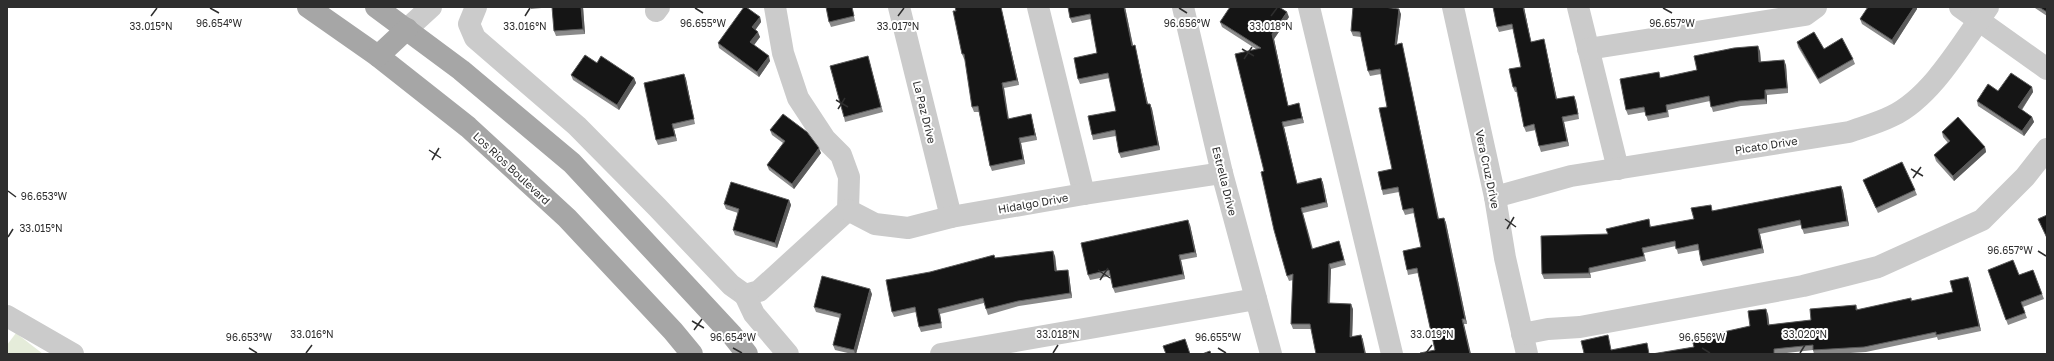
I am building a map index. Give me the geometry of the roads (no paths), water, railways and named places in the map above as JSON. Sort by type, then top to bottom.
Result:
[{"type":"main road","name":"Los Rios Boulevard","points":[[308,7],[378,56],[468,127],[567,218],[673,331],[692,354]]},
{"type":"main road","points":[[376,7],[407,29],[524,121],[572,163],[732,335],[747,354]]},
{"type":"main road","points":[[378,56],[407,29]]},
{"type":"street","points":[[407,29],[431,7]]},
{"type":"street","points":[[476,7],[468,24],[475,38],[577,126],[731,285],[745,295],[754,314],[788,354]]},
{"type":"street","points":[[745,295],[759,291],[848,210],[849,177],[847,170],[841,156],[825,139],[798,98],[784,53],[775,7]]},
{"type":"street","name":"La Paz Drive","points":[[899,7],[951,217]]},
{"type":"street","points":[[1038,7],[1084,194]]},
{"type":"street","name":"Estrella Drive","points":[[1183,7],[1222,173],[1271,354]]},
{"type":"street","points":[[1308,7],[1392,354]]},
{"type":"street","name":"Vera Cruz Drive","points":[[1453,7],[1495,197],[1505,258],[1524,344]]},
{"type":"street","points":[[1578,7],[1618,169]]},
{"type":"street","points":[[1588,50],[1805,15],[1816,7]]},
{"type":"street","points":[[1960,7],[1983,14],[2047,69]]},
{"type":"street","name":"Picato Drive","points":[[1495,197],[1571,176],[1849,132],[1892,116],[1922,95],[1951,59],[1983,14]]},
{"type":"street","points":[[1524,344],[1548,329],[1580,327],[1803,286],[1878,267],[1982,220],[2025,177],[2047,149]]},
{"type":"street","name":"Hidalgo Drive","points":[[848,210],[875,224],[908,228],[951,217],[1084,194],[1222,173]]},
{"type":"street","points":[[941,354],[1256,299]]},
{"type":"street","points":[[7,316],[73,354]]}]
